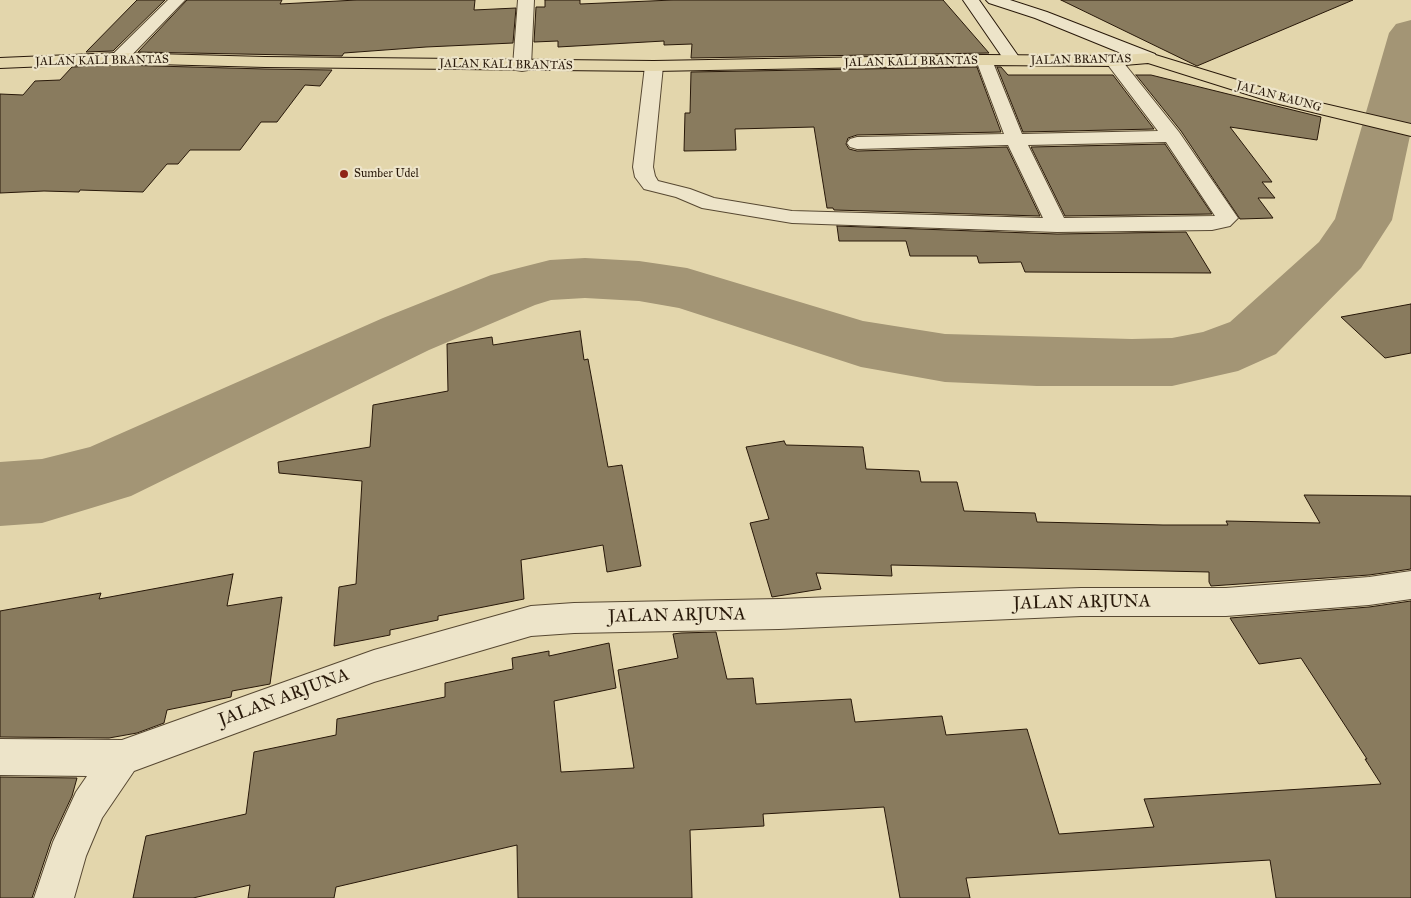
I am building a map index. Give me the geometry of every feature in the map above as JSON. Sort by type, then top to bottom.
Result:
[{"type":"main road","name":"JALAN KALI BRANTAS","points":[[0,63],[119,58],[522,66],[654,66],[1013,60]]},
{"type":"main road","name":"JALAN BRANTAS","points":[[1013,60],[1113,61],[1149,58]]},
{"type":"main road","name":"JALAN RAUNG","points":[[1149,58],[1281,99],[1411,130]]},
{"type":"street","points":[[119,58],[177,0]]},
{"type":"street","points":[[522,66],[526,0]]},
{"type":"street","points":[[971,0],[1013,60]]},
{"type":"street","points":[[994,0],[1041,15],[1149,58]]},
{"type":"street","points":[[984,60],[1016,139],[1057,225]]},
{"type":"street","points":[[654,66],[643,167],[645,177],[651,185],[683,193],[709,204],[792,217],[1057,225],[1212,223],[1227,218],[1172,136],[1113,61]]},
{"type":"street","points":[[857,143],[1172,136]]},
{"type":"street","name":"JALAN ARJUNA","points":[[122,758],[374,666],[531,621],[574,618],[778,614],[1081,602],[1226,602],[1369,591],[1411,585]]},
{"type":"street","points":[[0,757],[122,758]]},
{"type":"street","points":[[54,898],[67,856],[89,805],[122,758]]},
{"type":"building","points":[[137,0],[165,0],[113,51],[86,52]]},
{"type":"building","points":[[187,0],[282,0],[280,4],[357,0],[475,0],[474,10],[516,8],[513,43],[344,53],[342,56],[138,52]]},
{"type":"building","points":[[545,0],[580,0],[580,4],[673,0],[943,0],[989,53],[691,58],[692,44],[664,45],[664,41],[558,47],[558,41],[534,42],[536,7],[545,7]]},
{"type":"building","points":[[1061,0],[1353,0],[1197,66]]},
{"type":"building","points":[[119,65],[332,70],[320,86],[305,85],[277,122],[261,122],[240,150],[190,150],[178,164],[167,164],[143,192],[80,190],[79,192],[0,193],[0,94],[23,95],[35,81],[60,80],[72,67]]},
{"type":"building","points":[[977,67],[1001,132],[857,135],[848,138],[846,144],[849,149],[857,151],[1007,147],[1040,216],[834,210],[833,208],[827,208],[814,127],[735,129],[736,150],[684,151],[685,113],[690,113],[691,72]]},
{"type":"building","points":[[997,67],[1001,67],[1008,75],[1113,75],[1154,129],[1023,132]]},
{"type":"building","points":[[1136,75],[1151,75],[1321,117],[1317,140],[1230,127],[1272,182],[1262,182],[1275,198],[1258,198],[1273,218],[1240,219],[1181,131]]},
{"type":"building","points":[[1165,144],[1212,214],[1065,216],[1031,147]]},
{"type":"building","points":[[837,226],[1057,234],[1186,232],[1211,273],[1025,272],[1021,262],[979,263],[977,256],[910,256],[906,241],[839,241]]},
{"type":"building","points":[[1411,304],[1411,353],[1385,358],[1341,317]]},
{"type":"building","points":[[580,331],[584,360],[588,359],[608,467],[622,465],[641,566],[607,572],[603,545],[521,560],[524,599],[438,616],[438,620],[390,630],[390,635],[334,646],[339,587],[356,584],[362,481],[279,473],[278,462],[370,447],[373,405],[448,391],[447,344],[492,337],[493,345]]},
{"type":"building","points":[[784,441],[786,445],[863,447],[866,469],[919,471],[921,482],[957,482],[964,511],[1035,513],[1037,522],[1163,525],[1228,525],[1226,521],[1320,523],[1304,495],[1411,496],[1411,569],[1369,575],[1211,586],[1209,572],[891,565],[892,576],[816,573],[821,589],[772,597],[750,523],[769,519],[746,447]]},
{"type":"building","points":[[233,574],[227,606],[282,597],[270,684],[232,691],[231,697],[167,710],[164,723],[137,733],[109,738],[0,737],[0,611],[101,593],[99,599]]},
{"type":"building","points":[[1411,601],[1411,898],[1276,898],[1270,860],[966,878],[970,898],[900,898],[884,807],[763,814],[764,826],[690,830],[692,898],[518,898],[517,845],[336,887],[334,898],[248,898],[250,885],[193,898],[133,898],[146,836],[246,814],[254,752],[336,735],[337,719],[445,697],[445,683],[513,669],[512,658],[549,651],[549,656],[609,643],[616,688],[554,701],[561,772],[634,768],[618,670],[678,658],[673,634],[681,633],[716,632],[727,679],[753,678],[756,704],[851,699],[855,722],[942,716],[946,735],[1027,729],[1059,834],[1154,827],[1144,799],[1381,784],[1365,759],[1367,759],[1301,658],[1259,664],[1230,618],[1369,607]]},
{"type":"building","points":[[0,777],[77,778],[72,796],[51,841],[32,898],[0,898]]},
{"type":"waterway","points":[[0,494],[42,491],[104,474],[406,334],[513,290],[550,280],[585,278],[639,281],[687,289],[861,344],[945,358],[1037,362],[1132,363],[1172,362],[1214,354],[1253,338],[1340,255],[1363,220],[1411,33]]},
{"type":"place","name":"Sumber Udel","points":[[344,174]]}]
